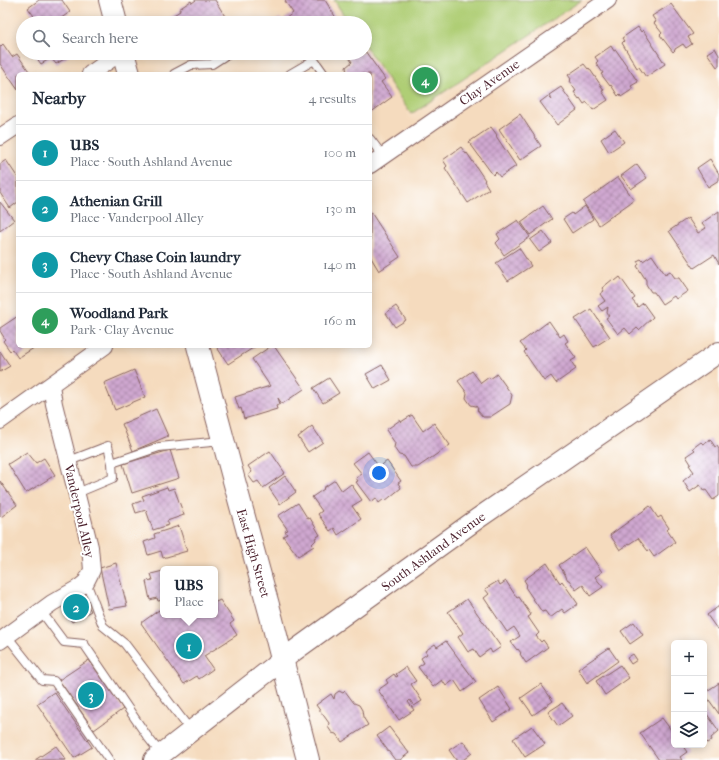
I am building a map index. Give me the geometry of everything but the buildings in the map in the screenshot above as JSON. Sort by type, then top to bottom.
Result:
[{"type":"main road","points":[[110,0],[114,16]]},
{"type":"main road","points":[[125,60],[128,72]]},
{"type":"main road","name":"East High Street","points":[[199,348],[308,760]]},
{"type":"street","name":"Clay Avenue","points":[[376,160],[608,0]]},
{"type":"street","points":[[93,72],[110,60]]},
{"type":"street","points":[[0,137],[16,125]]},
{"type":"street","points":[[0,421],[102,348]]},
{"type":"street","name":"South Ashland Avenue","points":[[158,757],[282,660],[477,519],[719,352]]},
{"type":"street","name":"Vanderpool Alley","points":[[51,385],[90,547],[92,570],[86,582]]},
{"type":"street","points":[[3,639],[41,611],[86,582]]},
{"type":"lane","points":[[178,72],[191,65],[212,64],[218,60]]},
{"type":"lane","points":[[293,72],[314,60],[323,72]]},
{"type":"lane","points":[[372,146],[376,160]]},
{"type":"lane","points":[[112,463],[159,447],[223,440]]},
{"type":"lane","points":[[69,461],[108,446],[112,463],[113,478],[77,492]]},
{"type":"lane","points":[[86,582],[103,626],[125,644],[191,732]]},
{"type":"lane","points":[[41,611],[64,642],[84,644],[146,736],[158,757]]},
{"type":"lane","points":[[3,639],[42,680],[54,681],[109,760]]},
{"type":"green space","points":[[334,0],[582,0],[411,114],[372,56],[372,16],[344,16]]},
{"type":"place","name":"Woodland Park","points":[[425,80]]},
{"type":"place","name":"Athenian Grill","points":[[76,607]]},
{"type":"place","name":"UBS","points":[[189,646]]},
{"type":"place","name":"Chevy Chase Coin laundry","points":[[91,695]]}]
